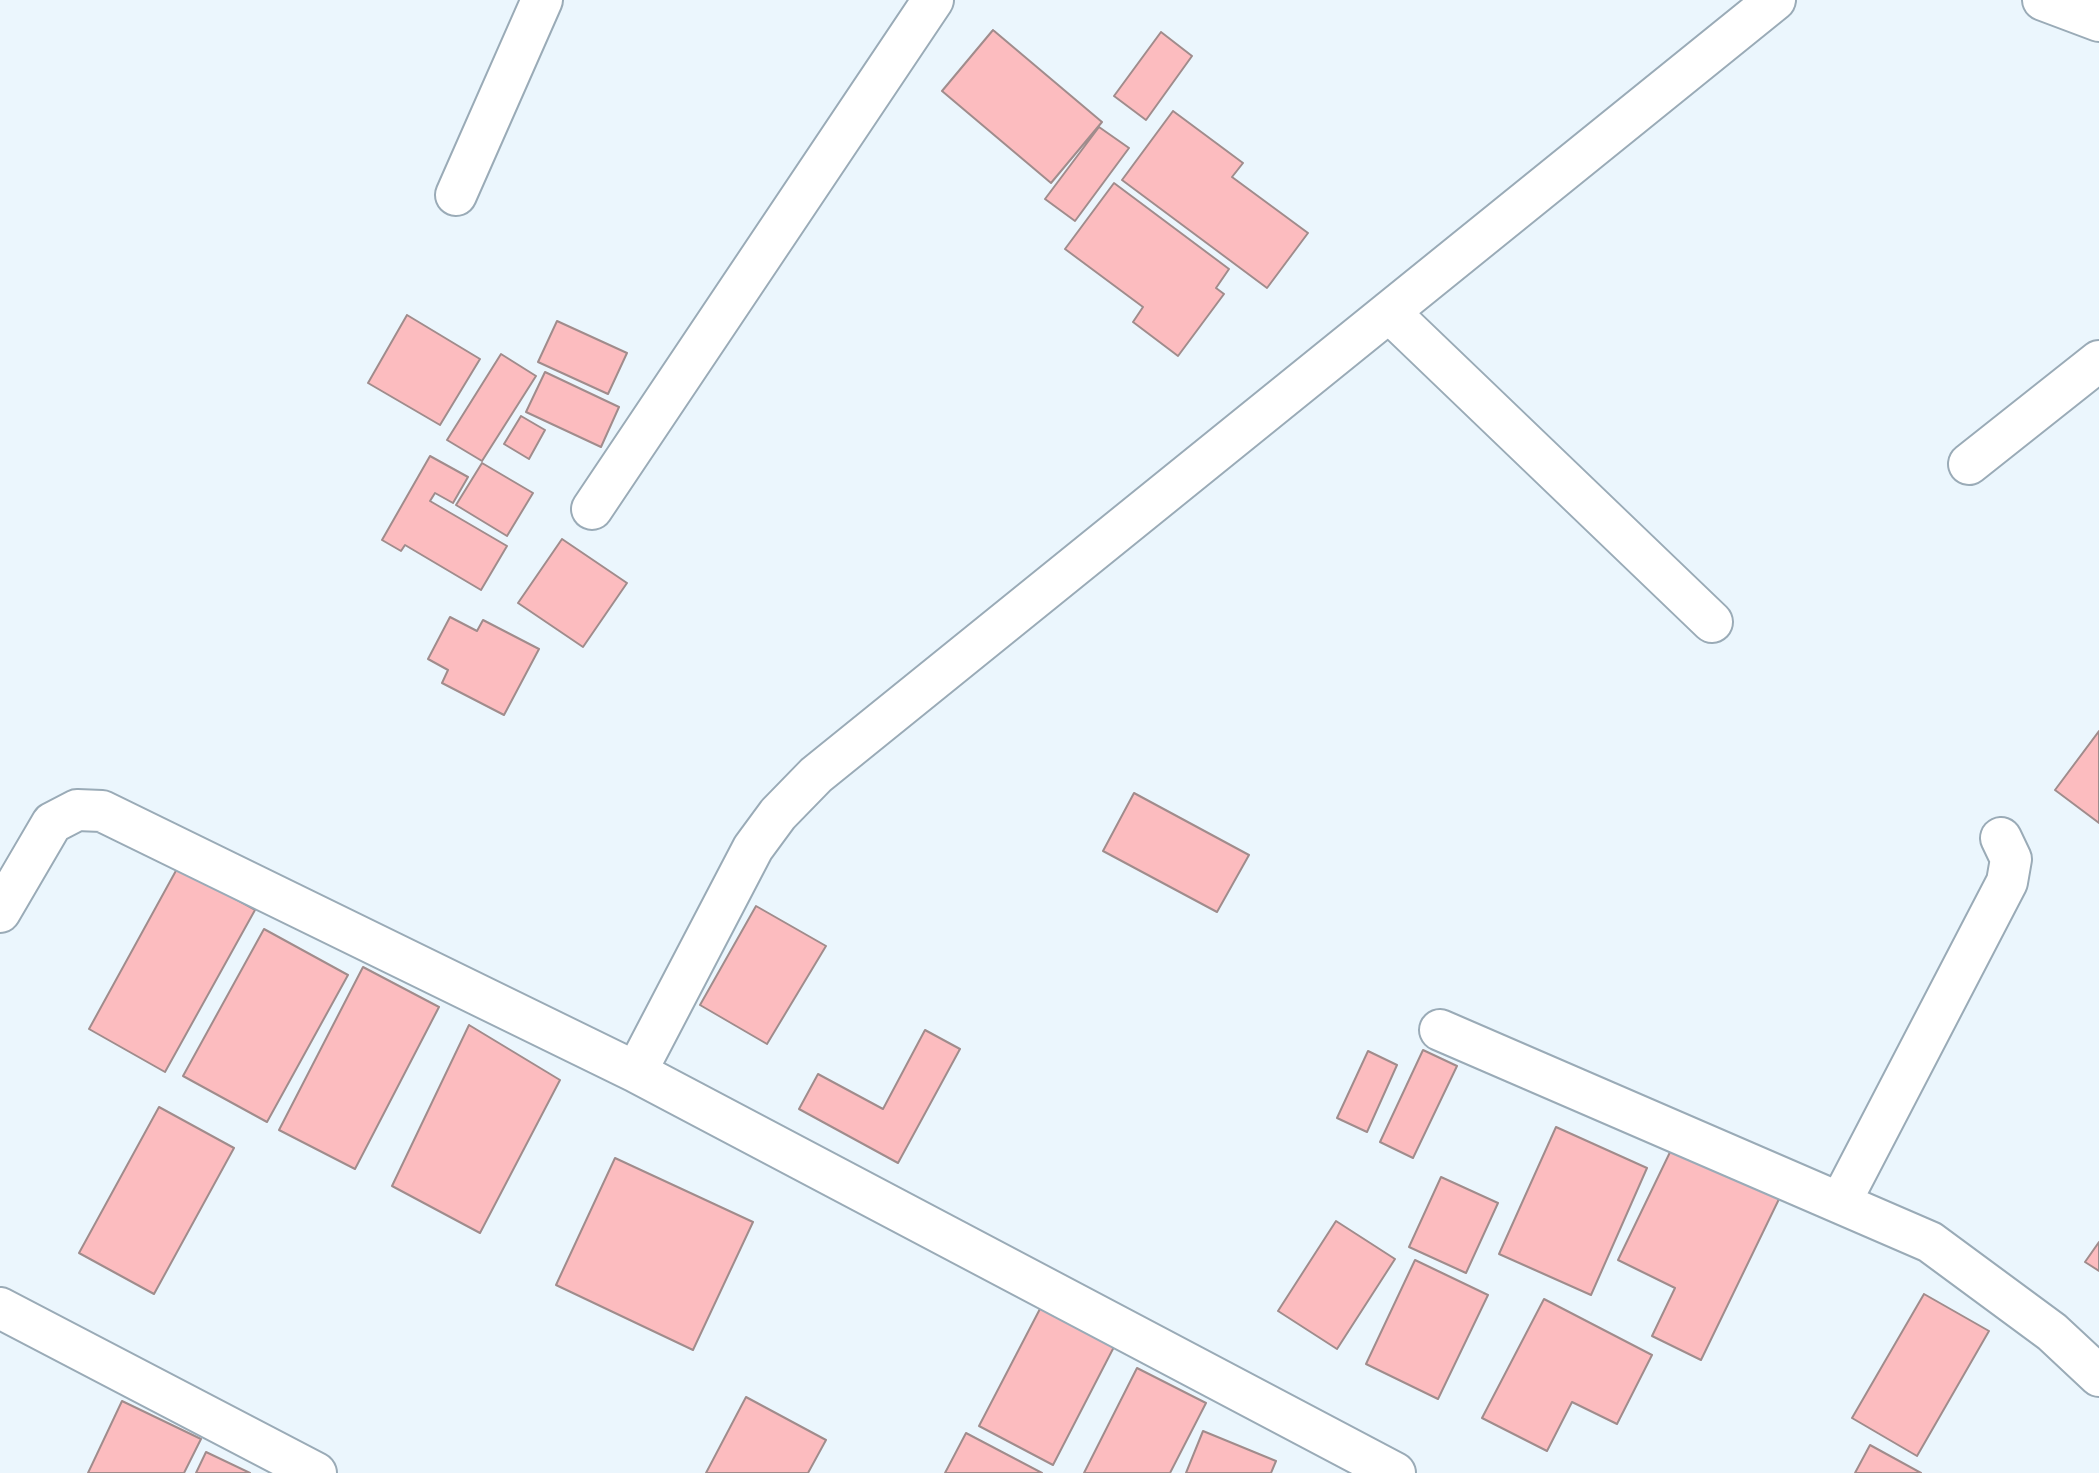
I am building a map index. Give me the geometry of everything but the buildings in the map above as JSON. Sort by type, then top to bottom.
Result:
[{"type":"street","points":[[456,195],[542,0]]},
{"type":"street","points":[[592,509],[933,0]]},
{"type":"street","points":[[636,1072],[753,848],[778,814],[816,775],[1775,0]]},
{"type":"street","points":[[2043,0],[2099,21]]},
{"type":"street","points":[[1389,312],[1712,622]]},
{"type":"street","points":[[1969,464],[2099,361]]},
{"type":"street","points":[[0,912],[52,823],[77,810],[102,811],[636,1072],[1395,1473]]},
{"type":"street","points":[[1840,1203],[2007,882],[2011,859],[2001,838]]},
{"type":"street","points":[[1440,1030],[1930,1242],[2052,1332],[2099,1376]]},
{"type":"street","points":[[2,1316],[316,1473]]}]
